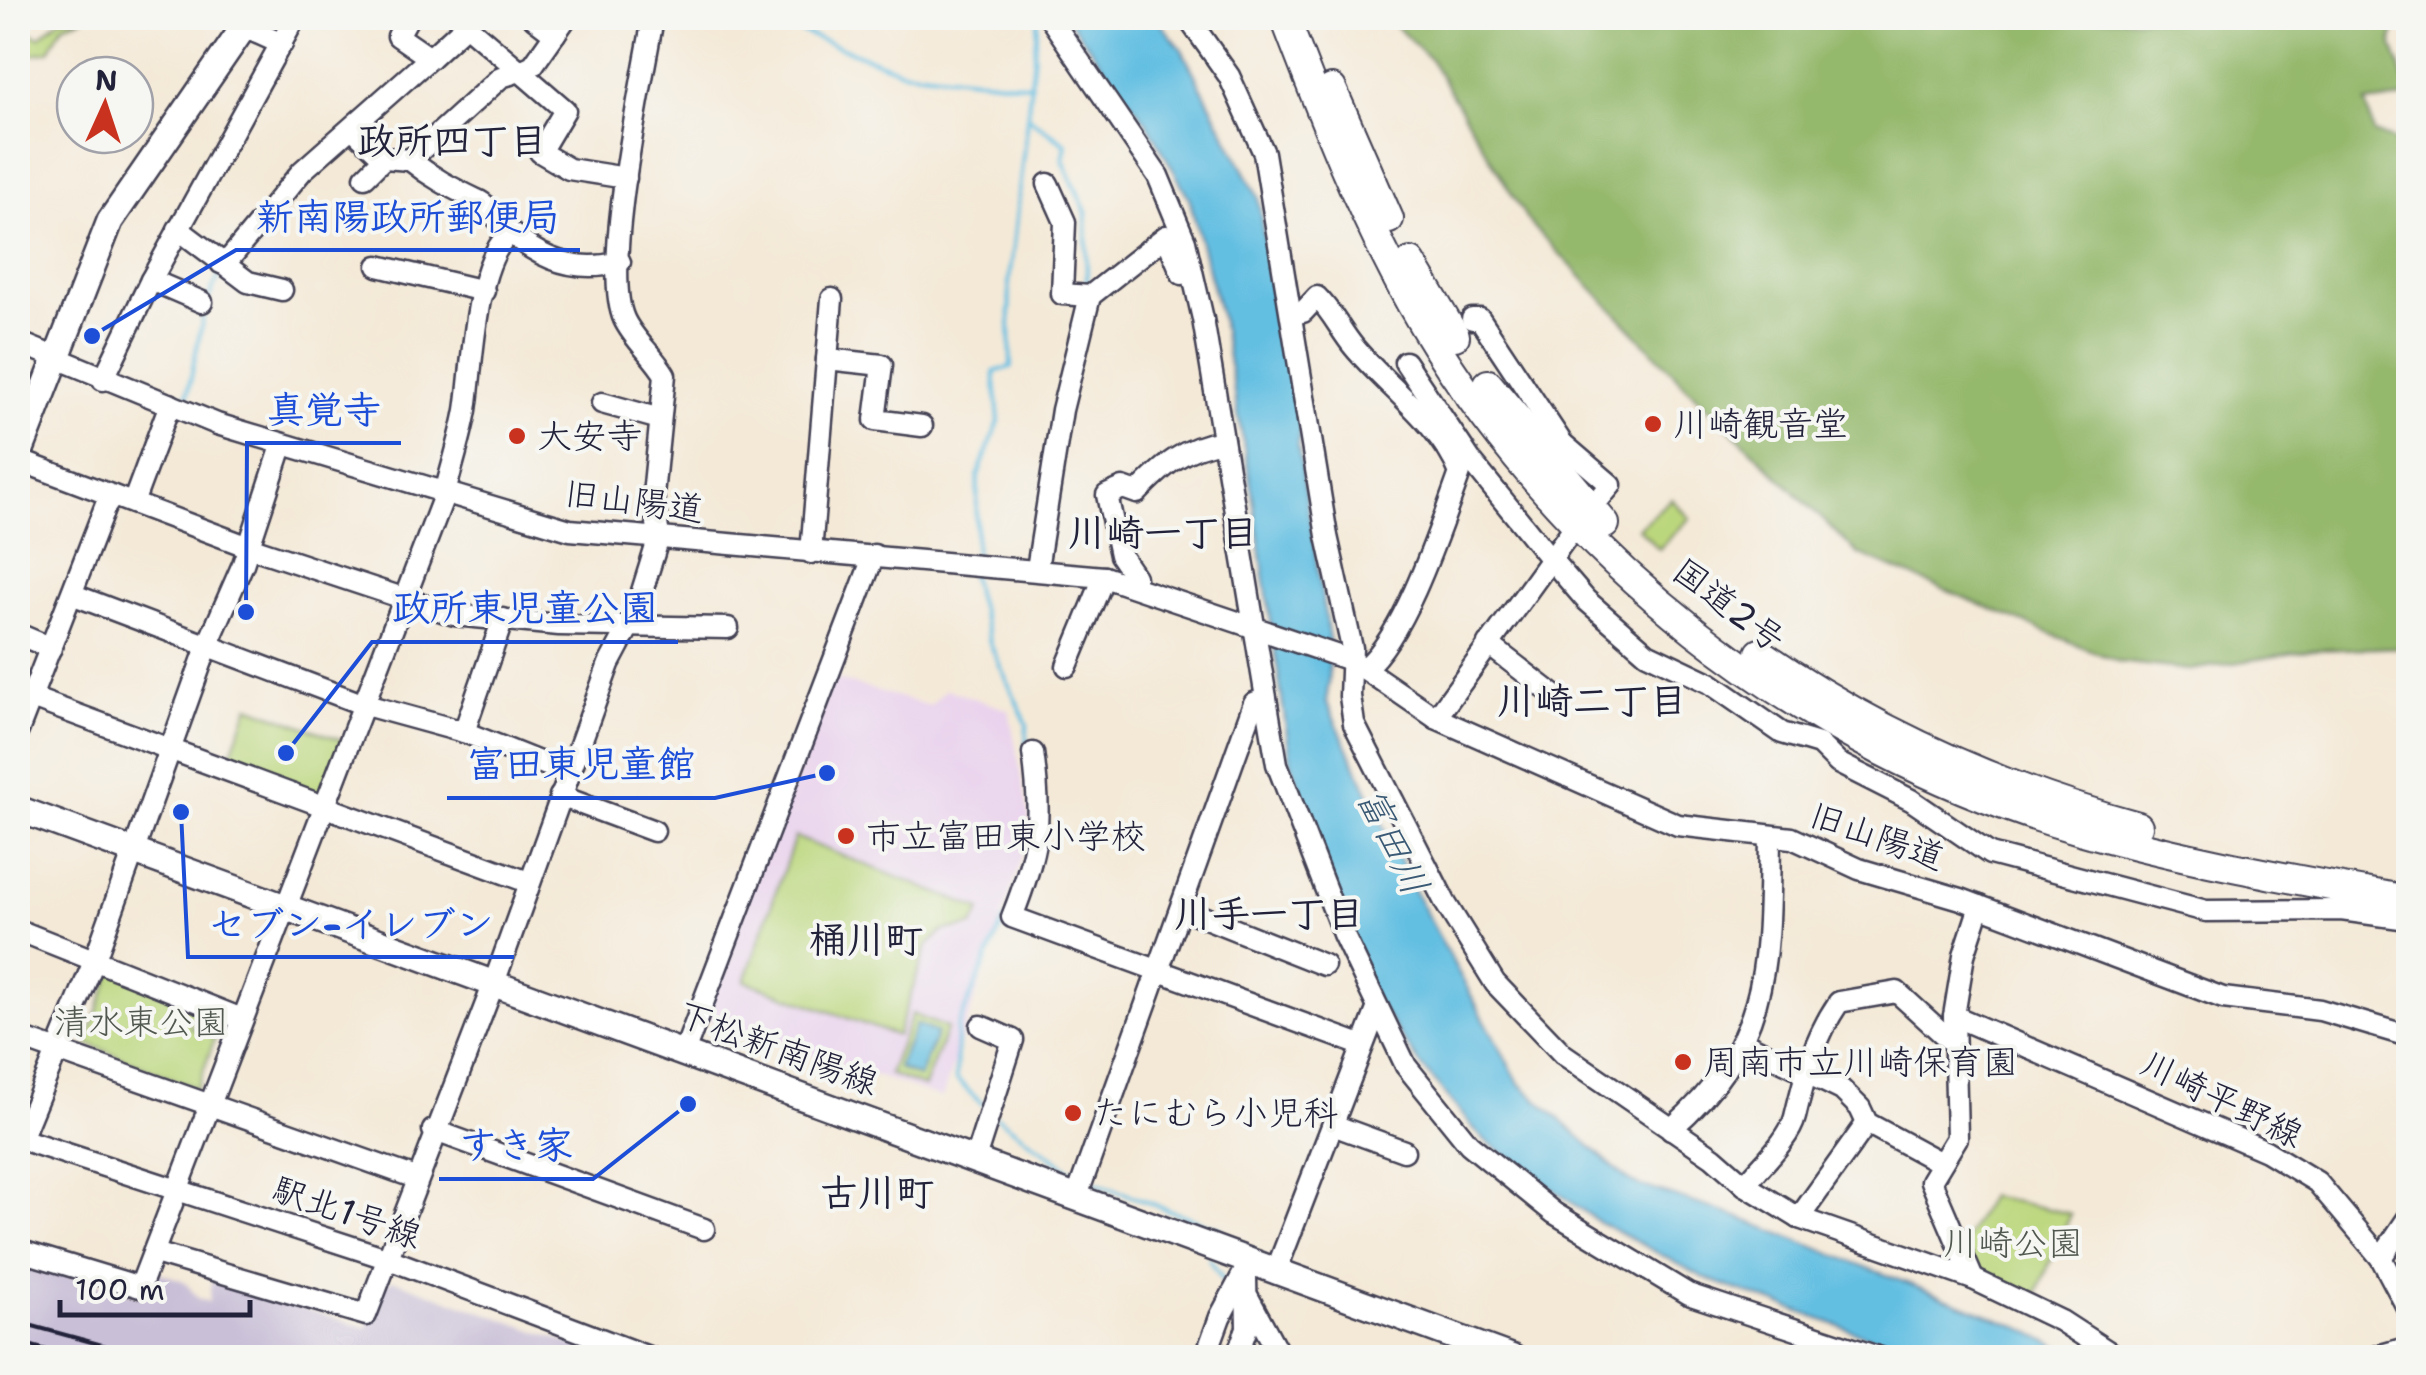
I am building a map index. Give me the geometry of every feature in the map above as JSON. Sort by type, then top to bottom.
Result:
[{"type":"highway","name":"国道2号","points":[[1285,18],[1338,155],[1413,306],[1532,473],[1655,598],[1794,700],[1910,764],[1986,797],[2077,830],[2178,855],[2408,900]]},
{"type":"highway","name":"国道2号","points":[[1305,18],[1387,216],[1427,292],[1479,373],[1554,451],[1667,583],[1730,633],[1803,682],[1916,746],[2086,812],[2182,838],[2408,881]]},
{"type":"main road","points":[[18,458],[110,221],[248,23]]},
{"type":"main road","name":"下松新南陽線","points":[[18,809],[1077,1196],[1248,1278],[1276,1271],[1514,1358]]},
{"type":"main road","points":[[2380,1358],[2408,1350]]},
{"type":"street","points":[[103,380],[150,280],[295,18]]},
{"type":"street","points":[[410,160],[501,76],[532,65],[561,26],[534,18]]},
{"type":"street","points":[[155,1253],[366,1315],[434,1130],[494,983],[609,664],[628,627],[659,536],[652,496],[665,376],[624,320],[620,262],[626,178],[653,18]]},
{"type":"street","points":[[1050,18],[1158,176],[1194,274],[1258,628],[1277,764],[1291,808],[1376,1012],[1406,1066],[1470,1144],[1554,1213],[1688,1294],[1881,1358]]},
{"type":"street","points":[[1188,18],[1230,76],[1264,153],[1324,518],[1354,662],[1350,696],[1365,750],[1446,904],[1494,983],[1562,1054],[1745,1186],[1799,1218],[1973,1279],[2061,1321],[2118,1358]]},
{"type":"street","points":[[221,262],[230,257],[302,171],[471,22],[565,110],[540,152],[569,169],[626,178]]},
{"type":"street","points":[[248,23],[282,44]]},
{"type":"street","points":[[378,25],[403,27],[430,58]]},
{"type":"street","points":[[353,129],[384,158],[410,160],[444,187],[480,200],[511,233],[545,256],[582,269],[620,262]]},
{"type":"street","points":[[365,177],[384,158]]},
{"type":"street","points":[[1048,184],[1065,222],[1062,294],[1090,296]]},
{"type":"street","points":[[178,229],[248,282],[282,290]]},
{"type":"street","points":[[18,1250],[140,1287],[445,493],[465,414],[484,291],[499,242],[511,233]]},
{"type":"street","points":[[1037,568],[1062,410],[1090,296],[1166,236],[1182,274],[1194,274]]},
{"type":"street","points":[[378,266],[484,291]]},
{"type":"street","points":[[150,280],[202,302]]},
{"type":"street","points":[[1292,314],[1303,312],[1317,297],[1338,317],[1350,344],[1428,427],[1460,472],[1405,611],[1385,646],[1354,662]]},
{"type":"street","points":[[811,553],[832,298]]},
{"type":"street","points":[[1472,319],[1480,319],[1496,336],[1554,451],[1612,485],[1600,498]]},
{"type":"street","name":"旧山陽道","points":[[18,342],[103,380],[282,446],[570,530],[811,553],[1037,568],[1104,577],[1354,662],[1436,718],[1678,825],[1792,838],[1859,870],[1980,906],[2223,998],[2320,1010],[2408,1036]]},
{"type":"street","points":[[1386,381],[1410,358],[1472,462],[1586,600],[1647,652],[1710,683],[1782,733],[1819,744],[1838,764],[1910,800],[1990,854],[2206,911],[2356,912],[2408,920]]},
{"type":"street","points":[[827,359],[882,365],[875,420],[922,426]]},
{"type":"street","points":[[602,403],[660,419]]},
{"type":"street","points":[[18,732],[105,506],[123,500],[170,404]]},
{"type":"street","points":[[1134,586],[1135,577],[1120,555],[1107,495],[1122,488],[1136,493],[1170,459],[1202,444],[1223,441]]},
{"type":"street","points":[[19,1139],[95,959],[208,644],[249,547],[282,446]]},
{"type":"street","points":[[18,458],[249,547],[454,615],[628,627],[728,628]]},
{"type":"street","points":[[1436,718],[1549,556],[1569,534]]},
{"type":"street","points":[[685,1050],[874,556]]},
{"type":"street","points":[[1067,666],[1104,577]]},
{"type":"street","points":[[74,594],[362,704],[464,732],[568,774]]},
{"type":"street","points":[[464,732],[503,620]]},
{"type":"street","points":[[18,634],[51,648]]},
{"type":"street","points":[[1488,644],[1555,696]]},
{"type":"street","points":[[32,698],[528,882]]},
{"type":"street","points":[[1077,1196],[1254,703],[1266,698]]},
{"type":"street","points":[[1033,753],[1041,809],[1034,862],[1012,918],[1361,1045]]},
{"type":"street","points":[[560,796],[654,830]]},
{"type":"street","points":[[1671,1129],[1693,1110],[1753,1023],[1765,976],[1770,836]]},
{"type":"street","points":[[1973,1279],[1931,1181],[1938,1162],[1957,1138],[1954,1016],[1964,955],[1980,906]]},
{"type":"street","points":[[1183,908],[1324,965]]},
{"type":"street","points":[[2356,912],[2365,920],[2408,932]]},
{"type":"street","points":[[18,930],[242,1018]]},
{"type":"street","points":[[1745,1186],[1795,1120],[1805,1072],[1823,1024],[1839,1002],[1896,992],[1953,1044]]},
{"type":"street","points":[[1276,1271],[1376,1012]]},
{"type":"street","name":"川崎平野線","points":[[1954,1016],[2266,1151],[2317,1182],[2381,1258],[2406,1299]]},
{"type":"street","points":[[976,1159],[1013,1040],[981,1026]]},
{"type":"street","points":[[18,1037],[416,1178]]},
{"type":"street","points":[[1742,1042],[1842,1090],[1860,1108],[1867,1123],[1938,1162]]},
{"type":"street","points":[[1799,1218],[1867,1123]]},
{"type":"street","points":[[1333,1124],[1404,1150]]},
{"type":"street","points":[[434,1130],[704,1230]]},
{"type":"street","name":"駅北1号線","points":[[19,1139],[386,1258],[651,1358]]},
{"type":"street","points":[[2381,1258],[2408,1218]]},
{"type":"street","points":[[1204,1358],[1220,1317],[1248,1278]]},
{"type":"street","points":[[1236,1358],[1247,1328],[1248,1278]]},
{"type":"street","points":[[1248,1278],[1281,1358]]},
{"type":"shaded area","points":[[827,677],[930,706],[946,689],[1009,710],[1029,816],[1022,857],[942,1098],[694,1015]]},
{"type":"shaded area","points":[[18,1261],[141,1296],[150,1269],[184,1281],[198,1298],[209,1302],[211,1281],[367,1328],[379,1286],[394,1280],[608,1357],[18,1357]]},
{"type":"green space","points":[[61,18],[84,18],[63,25],[49,51],[18,58],[18,28],[40,37]]},
{"type":"green space","points":[[1387,18],[2397,18],[2392,42],[2408,91],[2404,98],[2366,103],[2374,133],[2408,146],[2408,647],[2313,650],[2190,670],[2119,662],[1858,554],[1690,390],[1528,221],[1431,60]]},
{"type":"green space","points":[[1671,499],[1690,518],[1659,549],[1638,528]]},
{"type":"green space","points":[[249,706],[344,741],[323,799],[227,765]]},
{"type":"green space","points":[[795,837],[981,910],[973,926],[943,931],[927,946],[897,1036],[745,981]]},
{"type":"green space","name":"清水東公園","points":[[113,968],[199,1003],[190,1027],[215,1038],[197,1089],[86,1043]]},
{"type":"green space","points":[[912,1014],[947,1028],[924,1087],[889,1074]]},
{"type":"green space","name":"川崎公園","points":[[1989,1196],[2071,1214],[2035,1297],[1978,1273],[1963,1244]]},
{"type":"water","points":[[1067,18],[1156,18],[1181,48],[1258,197],[1271,290],[1300,423],[1298,445],[1330,646],[1327,703],[1413,889],[1519,1083],[1630,1182],[1735,1216],[2017,1326],[2080,1357],[1927,1357],[1707,1279],[1597,1221],[1482,1138],[1419,1063],[1371,994],[1291,762],[1252,492],[1221,319],[1189,198],[1147,123]]},
{"type":"water","points":[[916,1024],[937,1033],[919,1077],[898,1068]]},
{"type":"waterway","points":[[765,18],[902,71],[1032,85]]},
{"type":"waterway","points":[[975,558],[978,475],[999,421],[994,372],[1011,367],[1009,282],[1038,18]]},
{"type":"waterway","points":[[435,65],[454,49]]},
{"type":"waterway","points":[[1028,117],[1066,144],[1063,160],[1086,212],[1087,287]]},
{"type":"waterway","points":[[208,299],[221,272]]},
{"type":"waterway","points":[[186,402],[205,308]]},
{"type":"waterway","points":[[970,572],[991,646],[1027,724],[1026,752]]},
{"type":"waterway","points":[[982,1104],[956,1079],[957,1028],[1004,920]]},
{"type":"waterway","points":[[997,1117],[1078,1176]]},
{"type":"waterway","points":[[1091,1181],[1220,1229],[1215,1241]]},
{"type":"waterway","points":[[1209,1259],[1228,1288]]},
{"type":"railway","points":[[18,1322],[150,1358]]},
{"type":"railway","points":[[18,1342],[75,1358]]},
{"type":"place","name":"新南陽政所郵便局","points":[[92,336]]},
{"type":"place","name":"川崎観音堂","points":[[1653,424]]},
{"type":"place","name":"大安寺","points":[[517,436]]},
{"type":"place","name":"真覚寺","points":[[246,612]]},
{"type":"place","name":"政所東児童公園","points":[[286,753]]},
{"type":"place","name":"富田東児童館","points":[[827,773]]},
{"type":"place","name":"セブン-イレブン","points":[[181,812]]},
{"type":"place","name":"市立富田東小学校","points":[[846,836]]},
{"type":"place","name":"周南市立川崎保育園","points":[[1683,1062]]},
{"type":"place","name":"すき家","points":[[688,1104]]},
{"type":"place","name":"たにむら小児科","points":[[1073,1113]]},
{"type":"district","name":"政所四丁目","points":[[452,141]]},
{"type":"district","name":"川崎一丁目","points":[[1163,533]]},
{"type":"district","name":"川崎二丁目","points":[[1592,701]]},
{"type":"district","name":"川手一丁目","points":[[1269,914]]},
{"type":"district","name":"桶川町","points":[[866,940]]},
{"type":"district","name":"古川町","points":[[877,1193]]},
{"type":"water label","name":"富田川","points":[[1393,841]]}]
